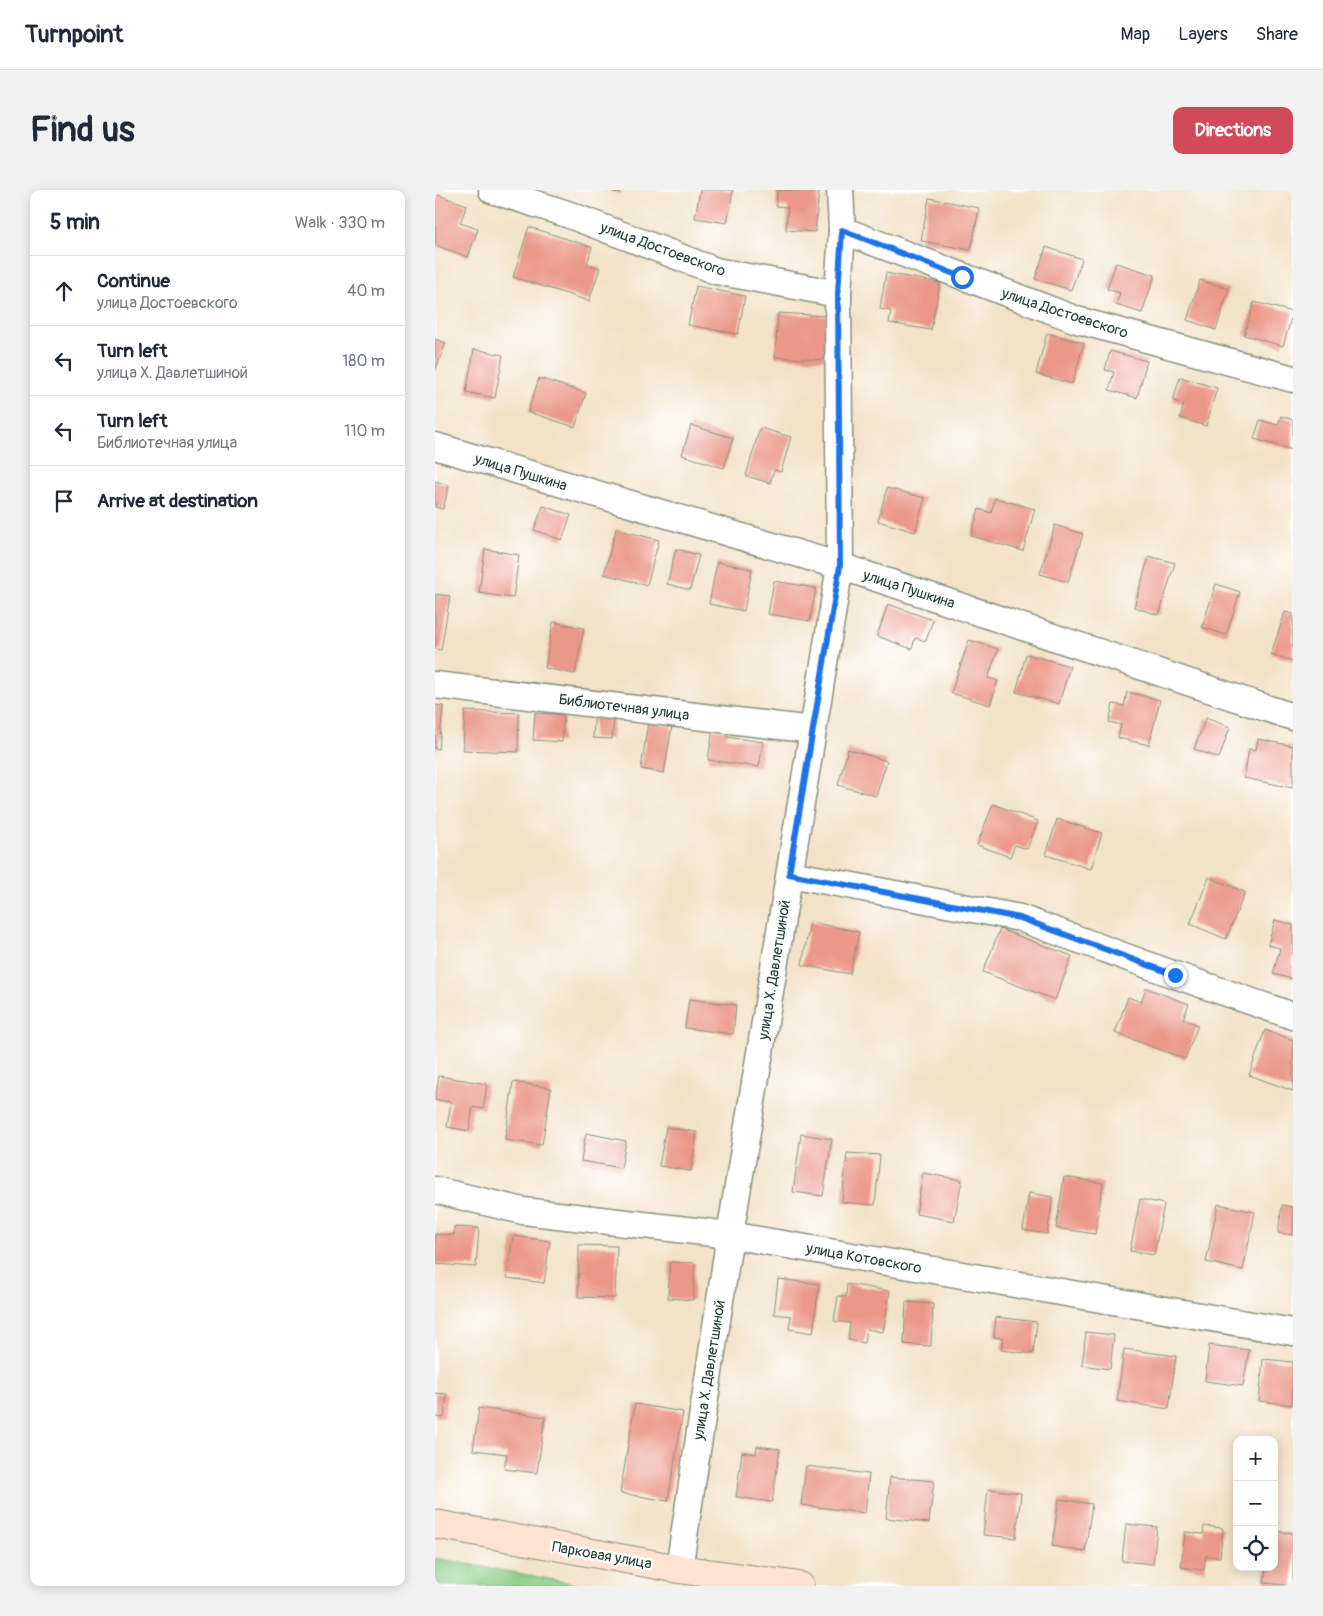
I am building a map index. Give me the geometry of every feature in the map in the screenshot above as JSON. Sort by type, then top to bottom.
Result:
[{"type":"street","name":"улица Достоевского","points":[[492,190],[567,214],[716,271],[838,294]]},
{"type":"street","name":"улица Х. Давлетшиной","points":[[679,1569],[730,1235],[840,566],[838,294],[842,230],[840,190]]},
{"type":"street","name":"улица Достоевского","points":[[842,230],[1077,320],[1293,379]]},
{"type":"street","name":"улица Пушкина","points":[[435,446],[840,566],[1293,717]]},
{"type":"street","name":"Библиотечная улица","points":[[435,684],[813,730]]},
{"type":"street","points":[[789,874],[1020,918],[1293,1016]]},
{"type":"street","name":"улица Котовского","points":[[435,1190],[523,1210],[730,1235],[1293,1332]]},
{"type":"street","name":"Парковая улица","points":[[435,1524],[679,1569],[800,1586]]},
{"type":"green space","points":[[435,1558],[587,1586],[435,1586]]},
{"type":"building","points":[[608,190],[621,190],[620,194]]},
{"type":"building","points":[[700,190],[733,190],[727,223],[695,218]]},
{"type":"building","points":[[777,190],[819,190],[815,232],[786,230],[788,207],[776,206]]},
{"type":"building","points":[[435,194],[467,205],[460,223],[478,229],[468,257],[435,245]]},
{"type":"building","points":[[929,198],[979,208],[971,250],[921,241]]},
{"type":"building","points":[[529,227],[592,247],[587,264],[600,268],[589,301],[513,277]]},
{"type":"building","points":[[1046,247],[1082,259],[1071,290],[1035,279]]},
{"type":"building","points":[[1116,263],[1155,275],[1142,313],[1116,305],[1120,293],[1107,289]]},
{"type":"building","points":[[886,273],[940,283],[931,330],[889,323],[891,311],[880,309]]},
{"type":"building","points":[[1200,280],[1229,289],[1216,330],[1187,320]]},
{"type":"building","points":[[696,286],[745,296],[738,334],[688,325]]},
{"type":"building","points":[[1254,302],[1293,312],[1283,346],[1244,335]]},
{"type":"building","points":[[778,313],[827,316],[824,360],[775,357]]},
{"type":"building","points":[[1047,333],[1084,343],[1072,384],[1036,374]]},
{"type":"building","points":[[435,339],[446,343],[435,371]]},
{"type":"building","points":[[474,349],[503,355],[495,398],[466,392]]},
{"type":"building","points":[[1110,351],[1147,361],[1137,398],[1109,390],[1114,372],[1105,370]]},
{"type":"building","points":[[1180,377],[1217,388],[1206,426],[1180,418],[1184,404],[1173,401]]},
{"type":"building","points":[[539,378],[586,393],[575,427],[528,412]]},
{"type":"building","points":[[1281,416],[1293,420],[1293,450],[1254,439],[1260,420],[1278,425]]},
{"type":"building","points":[[691,425],[733,438],[724,468],[682,455]]},
{"type":"building","points":[[760,428],[791,437],[781,472],[774,470],[770,483],[746,476]]},
{"type":"building","points":[[435,481],[449,485],[443,509],[435,507]]},
{"type":"building","points":[[887,488],[925,498],[915,532],[878,521]]},
{"type":"building","points":[[995,498],[1035,509],[1023,551],[971,536],[979,509],[991,513]]},
{"type":"building","points":[[543,506],[571,515],[562,540],[534,530]]},
{"type":"building","points":[[1055,525],[1083,534],[1068,582],[1040,574]]},
{"type":"building","points":[[616,529],[659,540],[647,585],[604,574]]},
{"type":"building","points":[[485,549],[519,555],[513,598],[479,593]]},
{"type":"building","points":[[676,549],[699,555],[690,590],[667,584]]},
{"type":"building","points":[[1149,556],[1175,563],[1159,615],[1134,607]]},
{"type":"building","points":[[717,562],[752,569],[744,611],[709,604]]},
{"type":"building","points":[[774,581],[816,588],[810,621],[768,614]]},
{"type":"building","points":[[1216,584],[1240,592],[1226,635],[1202,627]]},
{"type":"building","points":[[435,594],[450,596],[441,650],[435,649]]},
{"type":"building","points":[[888,604],[933,620],[926,641],[915,638],[912,649],[877,636]]},
{"type":"building","points":[[1285,612],[1293,614],[1293,661],[1271,654]]},
{"type":"building","points":[[553,622],[584,628],[575,674],[545,668]]},
{"type":"building","points":[[969,640],[998,649],[988,678],[998,681],[990,705],[951,693]]},
{"type":"building","points":[[1026,654],[1070,666],[1059,704],[1016,692]]},
{"type":"building","points":[[1127,692],[1160,700],[1149,745],[1118,738],[1121,725],[1109,722],[1113,704],[1124,706]]},
{"type":"building","points":[[435,705],[443,706],[439,749],[435,749]]},
{"type":"building","points":[[595,708],[615,710],[612,739],[593,738]]},
{"type":"building","points":[[465,711],[519,713],[518,752],[463,750]]},
{"type":"building","points":[[535,713],[564,715],[562,742],[533,740]]},
{"type":"building","points":[[1206,718],[1230,727],[1219,758],[1194,749]]},
{"type":"building","points":[[648,722],[672,726],[664,773],[641,769]]},
{"type":"building","points":[[713,729],[728,731],[727,737],[763,742],[759,767],[708,760]]},
{"type":"building","points":[[1258,739],[1293,746],[1293,788],[1244,778],[1249,749],[1256,750]]},
{"type":"building","points":[[848,749],[887,761],[876,796],[838,785]]},
{"type":"building","points":[[993,804],[1038,821],[1027,849],[1015,845],[1010,857],[977,845]]},
{"type":"building","points":[[1057,819],[1102,833],[1091,869],[1046,855]]},
{"type":"building","points":[[1209,877],[1245,892],[1226,939],[1190,924]]},
{"type":"building","points":[[1275,920],[1293,925],[1293,979],[1273,974],[1280,948],[1268,945]]},
{"type":"building","points":[[810,922],[859,932],[850,974],[802,965]]},
{"type":"building","points":[[1000,929],[1072,956],[1055,1000],[983,972]]},
{"type":"building","points":[[1146,988],[1189,1004],[1183,1019],[1198,1025],[1185,1059],[1115,1033],[1128,997],[1141,1002]]},
{"type":"building","points":[[689,999],[736,1005],[733,1034],[685,1028]]},
{"type":"building","points":[[1265,1030],[1293,1040],[1293,1091],[1249,1075]]},
{"type":"building","points":[[439,1076],[487,1084],[483,1109],[473,1107],[469,1131],[447,1127],[451,1102],[435,1100]]},
{"type":"building","points":[[513,1082],[551,1088],[542,1145],[505,1140]]},
{"type":"building","points":[[666,1127],[697,1132],[691,1171],[659,1166]]},
{"type":"building","points":[[586,1133],[626,1141],[621,1168],[581,1161]]},
{"type":"building","points":[[801,1134],[832,1139],[823,1196],[793,1192]]},
{"type":"building","points":[[847,1153],[880,1155],[875,1205],[842,1202]]},
{"type":"building","points":[[923,1173],[962,1180],[954,1221],[916,1214]]},
{"type":"building","points":[[1064,1177],[1103,1183],[1095,1234],[1056,1228]]},
{"type":"building","points":[[1029,1193],[1053,1197],[1047,1234],[1023,1230]]},
{"type":"building","points":[[1140,1199],[1164,1204],[1154,1255],[1130,1251]]},
{"type":"building","points":[[1218,1204],[1255,1212],[1243,1270],[1206,1262]]},
{"type":"building","points":[[1282,1205],[1293,1207],[1293,1235],[1278,1233]]},
{"type":"building","points":[[454,1227],[479,1228],[476,1267],[435,1264],[435,1234],[454,1235]]},
{"type":"building","points":[[513,1236],[550,1241],[544,1283],[507,1278]]},
{"type":"building","points":[[579,1245],[617,1246],[615,1298],[578,1297]]},
{"type":"building","points":[[670,1262],[695,1263],[693,1300],[668,1298]]},
{"type":"building","points":[[778,1279],[819,1284],[813,1333],[789,1329],[791,1316],[774,1314]]},
{"type":"building","points":[[847,1284],[890,1291],[883,1332],[867,1329],[864,1343],[848,1340],[850,1323],[834,1321],[838,1296],[846,1297]]},
{"type":"building","points":[[906,1302],[933,1304],[931,1346],[904,1344]]},
{"type":"building","points":[[996,1317],[1037,1322],[1033,1354],[1001,1350],[1003,1338],[994,1337]]},
{"type":"building","points":[[1086,1332],[1114,1335],[1110,1369],[1082,1365]]},
{"type":"building","points":[[1209,1345],[1249,1350],[1243,1386],[1205,1381]]},
{"type":"building","points":[[1124,1349],[1176,1356],[1169,1409],[1117,1401]]},
{"type":"building","points":[[1263,1359],[1293,1362],[1292,1405],[1259,1401]]},
{"type":"building","points":[[435,1393],[447,1394],[444,1418],[435,1417]]},
{"type":"building","points":[[635,1404],[683,1412],[668,1501],[620,1493]]},
{"type":"building","points":[[479,1408],[545,1417],[537,1473],[504,1469],[507,1454],[473,1450]]},
{"type":"building","points":[[757,1446],[780,1449],[772,1502],[736,1497],[742,1452],[756,1454]]},
{"type":"building","points":[[806,1466],[869,1474],[865,1513],[801,1505]]},
{"type":"building","points":[[890,1477],[934,1481],[929,1523],[886,1518]]},
{"type":"building","points":[[988,1489],[1021,1493],[1016,1538],[983,1535]]},
{"type":"building","points":[[1059,1499],[1092,1504],[1085,1552],[1052,1546]]},
{"type":"building","points":[[1126,1524],[1157,1527],[1153,1564],[1122,1561]]},
{"type":"building","points":[[1204,1526],[1223,1528],[1220,1557],[1206,1556],[1204,1570],[1181,1567],[1185,1532],[1203,1534]]},
{"type":"building","points":[[1278,1531],[1293,1533],[1293,1586],[1264,1583],[1266,1571],[1278,1571]]},
{"type":"route","points":[[962,277],[842,230],[838,294],[840,566],[789,874],[1020,918],[1175,975]]}]
